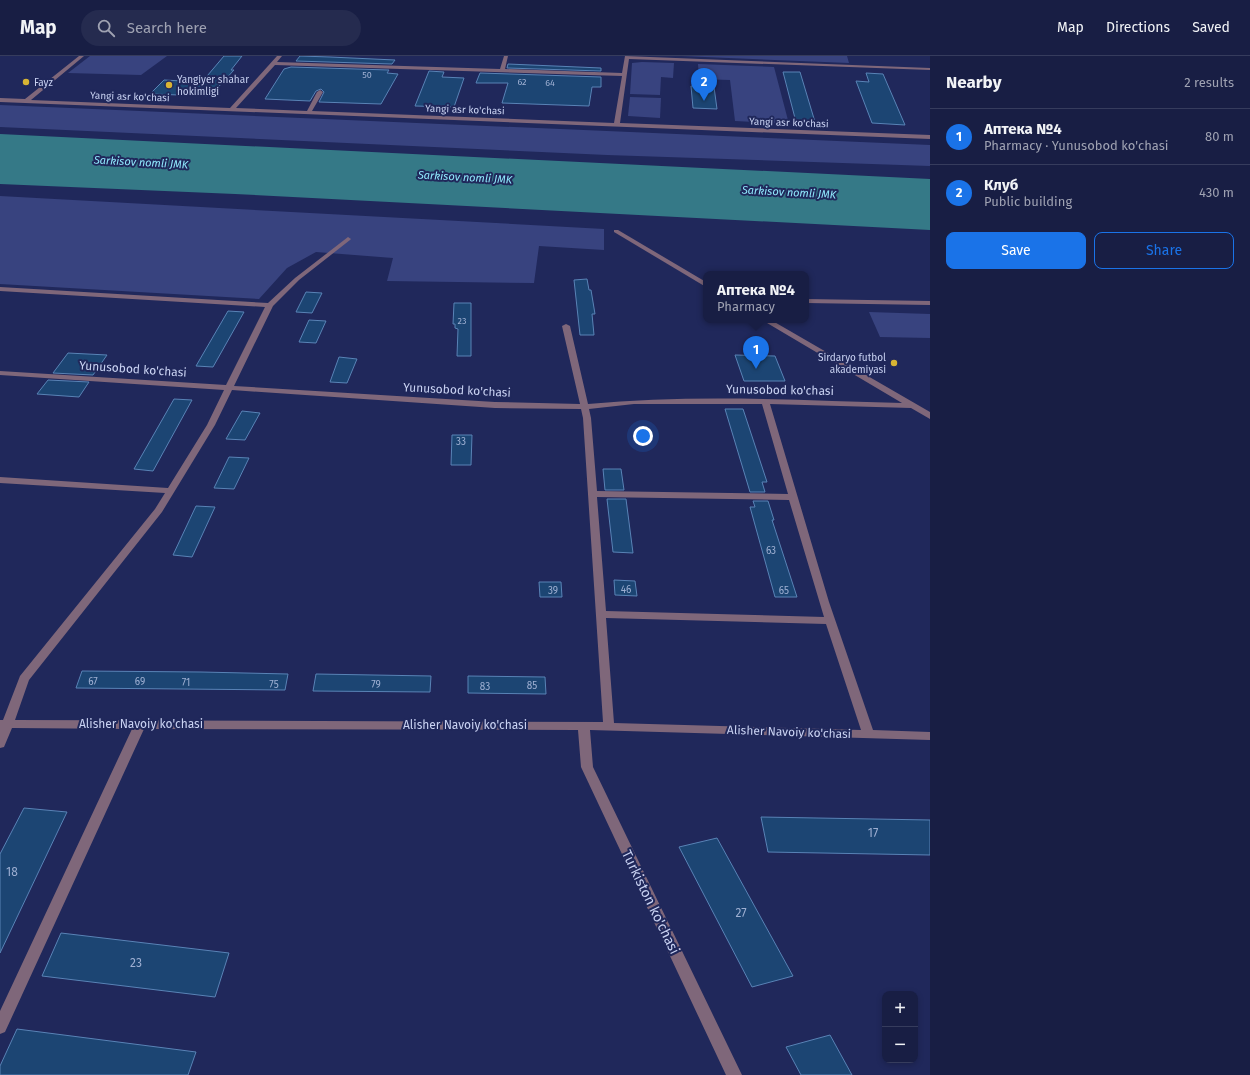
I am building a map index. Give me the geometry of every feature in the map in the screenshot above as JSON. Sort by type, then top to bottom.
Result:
[{"type":"street","points":[[26,101],[82,56]]},
{"type":"street","points":[[232,109],[280,56]]},
{"type":"street","points":[[502,71],[506,56]]},
{"type":"street","points":[[616,124],[627,56],[930,69]]},
{"type":"street","points":[[273,63],[624,75]]},
{"type":"street","points":[[309,112],[320,92]]},
{"type":"street","name":"Yangi asr ko'chasi","points":[[0,100],[930,137]]},
{"type":"street","points":[[616,231],[703,283]]},
{"type":"street","points":[[0,744],[4,724],[24,679],[159,510],[171,492],[211,425],[270,305],[297,278],[348,239]]},
{"type":"street","points":[[0,289],[270,305]]},
{"type":"street","points":[[809,301],[930,303]]},
{"type":"street","points":[[771,323],[930,416]]},
{"type":"street","points":[[566,326],[587,418],[609,727]]},
{"type":"street","name":"Yunusobod ko'chasi","points":[[0,373],[495,405],[584,407],[634,402],[765,401],[913,406]]},
{"type":"street","points":[[765,401],[830,621],[868,734]]},
{"type":"street","points":[[0,480],[171,492]]},
{"type":"street","points":[[593,494],[793,497]]},
{"type":"street","points":[[601,614],[830,621]]},
{"type":"street","name":"Alisher Navoiy ko'chasi","points":[[4,724],[584,726],[930,736]]},
{"type":"street","points":[[0,1027],[140,724]]},
{"type":"street","name":"Turkiston ko'chasi","points":[[584,726],[587,767],[734,1075]]},
{"type":"shaded area","points":[[90,56],[167,56],[141,75],[68,73]]},
{"type":"shaded area","points":[[681,56],[847,56],[849,63]]},
{"type":"shaded area","points":[[632,63],[674,63],[673,78],[661,77],[660,95],[630,94]]},
{"type":"shaded area","points":[[698,64],[774,67],[789,124],[735,121],[730,80],[699,79]]},
{"type":"shaded area","points":[[630,97],[661,98],[660,118],[628,116]]},
{"type":"shaded area","points":[[0,105],[930,145],[930,166],[607,155],[0,127]]},
{"type":"shaded area","points":[[0,196],[604,229],[604,250],[539,246],[534,283],[387,281],[393,258],[316,252],[287,268],[259,299],[0,284]]},
{"type":"shaded area","points":[[869,312],[930,314],[930,338],[880,337]]},
{"type":"water","name":"Sarkisov nomli JMK","points":[[0,134],[930,179],[930,230],[235,194],[0,184]]},
{"type":"building","points":[[224,56],[242,56],[231,70],[234,70],[210,96],[150,94],[164,80],[202,82]]},
{"type":"building","points":[[300,56],[395,60],[392,64],[296,61]]},
{"type":"building","points":[[508,64],[601,68],[601,71],[507,68]]},
{"type":"building","points":[[291,67],[389,70],[387,73],[398,74],[381,104],[319,102],[324,92],[321,89],[316,91],[310,101],[265,99],[284,69]]},
{"type":"building","points":[[429,71],[444,72],[442,77],[464,78],[454,107],[415,106]]},
{"type":"building","points":[[783,72],[800,72],[815,122],[796,122]]},
{"type":"building","points":[[480,73],[601,77],[601,87],[592,87],[589,106],[502,103],[508,83],[476,83]]},
{"type":"building","points":[[866,73],[883,74],[905,125],[872,123],[856,81],[869,82]]},
{"type":"building","points":[[691,86],[714,87],[717,109],[693,108]]},
{"type":"building","points":[[587,279],[589,290],[591,290],[595,314],[592,314],[594,335],[580,335],[574,280]]},
{"type":"building","points":[[306,292],[322,293],[312,313],[296,312]]},
{"type":"building","points":[[454,303],[471,303],[471,356],[457,356],[458,329],[455,328],[455,324],[453,324]]},
{"type":"building","points":[[228,311],[244,312],[213,367],[196,366]]},
{"type":"building","points":[[309,320],[326,321],[316,343],[299,342]]},
{"type":"building","points":[[68,353],[107,355],[93,375],[53,373]]},
{"type":"building","points":[[735,355],[775,356],[785,381],[744,381]]},
{"type":"building","points":[[339,357],[357,359],[347,383],[330,382]]},
{"type":"building","points":[[48,380],[89,382],[79,397],[37,394]]},
{"type":"building","points":[[174,399],[192,400],[153,471],[134,469]]},
{"type":"building","points":[[725,409],[743,409],[767,482],[762,482],[765,492],[750,492]]},
{"type":"building","points":[[242,411],[260,413],[245,440],[226,439]]},
{"type":"building","points":[[452,435],[472,435],[471,465],[451,465]]},
{"type":"building","points":[[229,457],[249,458],[234,489],[214,488]]},
{"type":"building","points":[[603,469],[621,469],[624,490],[605,490]]},
{"type":"building","points":[[607,499],[626,499],[633,553],[613,552]]},
{"type":"building","points":[[753,501],[768,501],[774,520],[772,520],[797,597],[775,597],[750,507],[755,507]]},
{"type":"building","points":[[196,506],[215,507],[192,557],[173,555]]},
{"type":"building","points":[[614,580],[635,581],[637,596],[615,595]]},
{"type":"building","points":[[539,582],[561,582],[562,597],[540,597]]},
{"type":"building","points":[[82,671],[288,674],[285,690],[76,688]]},
{"type":"building","points":[[316,674],[431,676],[430,692],[313,691]]},
{"type":"building","points":[[468,676],[545,677],[546,694],[468,693]]},
{"type":"building","points":[[24,808],[67,812],[0,953],[0,854]]},
{"type":"building","points":[[761,817],[930,820],[930,855],[768,852]]},
{"type":"building","points":[[717,838],[793,976],[752,987],[679,847]]},
{"type":"building","points":[[61,933],[229,953],[215,997],[42,976]]},
{"type":"building","points":[[17,1029],[196,1052],[188,1075],[0,1075],[0,1066]]},
{"type":"building","points":[[830,1035],[852,1075],[801,1075],[786,1047]]},
{"type":"place","name":"Fayz","points":[[26,82]]},
{"type":"place","name":"Yangiyer shahar hokimligi","points":[[169,85]]},
{"type":"place","name":"Клуб","points":[[704,101]]},
{"type":"place","name":"Sirdaryo futbol akademiyasi","points":[[894,363]]},
{"type":"place","name":"Аптека №4","points":[[756,369]]}]
